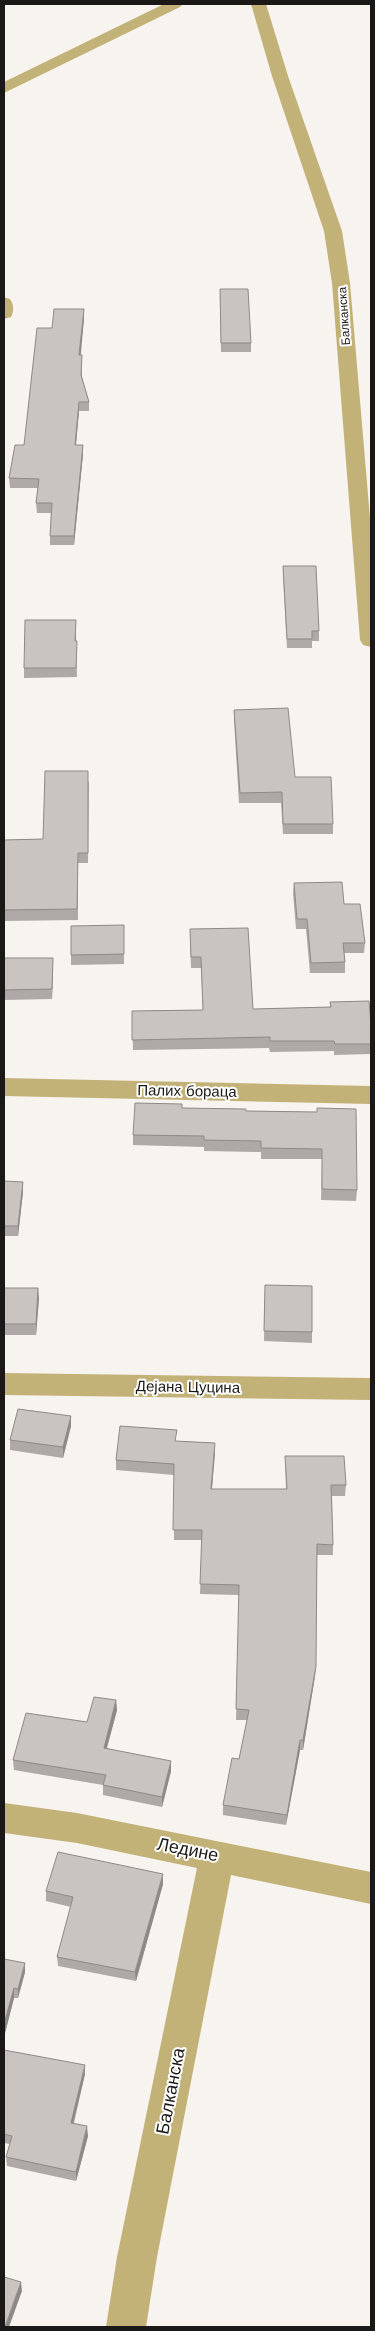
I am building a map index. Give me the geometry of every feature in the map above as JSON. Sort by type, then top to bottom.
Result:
[{"type":"street","points":[[4,88],[175,4]]},
{"type":"street","name":"Балканска","points":[[258,4],[280,76],[333,231],[342,283],[352,444],[371,640]]},
{"type":"street","points":[[4,303],[4,313]]},
{"type":"street","name":"Палих бораца","points":[[4,1087],[371,1095]]},
{"type":"street","name":"Дејана Цуцина","points":[[4,1384],[371,1390]]},
{"type":"street","name":"Ледине","points":[[4,1818],[76,1828],[217,1855],[371,1888]]},
{"type":"street","name":"Балканска","points":[[126,2327],[137,2257],[217,1855]]},
{"type":"building","points":[[220,289],[248,289],[251,343],[221,343]]},
{"type":"building","points":[[54,309],[84,309],[79,355],[82,355],[81,375],[89,402],[79,402],[75,445],[83,445],[74,536],[50,536],[52,503],[36,503],[39,479],[9,478],[15,445],[24,445],[37,328],[52,328]]},
{"type":"building","points":[[283,566],[316,566],[319,631],[312,631],[312,639],[287,639]]},
{"type":"building","points":[[25,620],[76,620],[76,668],[24,668]]},
{"type":"building","points":[[288,708],[295,777],[331,777],[333,824],[283,824],[282,792],[240,793],[234,710]]},
{"type":"building","points":[[45,771],[88,771],[88,853],[78,853],[77,909],[4,910],[4,840],[43,839]]},
{"type":"building","points":[[342,882],[344,904],[360,904],[365,943],[343,943],[345,962],[311,963],[307,919],[297,919],[294,883]]},
{"type":"building","points":[[124,925],[124,954],[71,955],[71,926]]},
{"type":"building","points":[[248,928],[253,1009],[331,1007],[330,1002],[369,1001],[371,1044],[335,1044],[334,1041],[270,1041],[270,1037],[132,1040],[132,1011],[203,1010],[201,957],[191,957],[190,929]]},
{"type":"building","points":[[4,958],[53,958],[52,989],[4,990]]},
{"type":"building","points":[[135,1103],[182,1104],[182,1108],[246,1109],[246,1111],[317,1112],[317,1108],[356,1109],[357,1190],[322,1189],[322,1149],[261,1148],[261,1141],[204,1140],[204,1136],[133,1135]]},
{"type":"building","points":[[4,1181],[23,1182],[18,1226],[4,1226]]},
{"type":"building","points":[[265,1285],[312,1286],[312,1332],[264,1331]]},
{"type":"building","points":[[4,1288],[38,1288],[36,1324],[4,1324]]},
{"type":"building","points":[[18,1409],[71,1416],[63,1447],[10,1440]]},
{"type":"building","points":[[120,1426],[177,1430],[175,1441],[215,1443],[211,1489],[287,1489],[285,1456],[344,1456],[346,1485],[331,1485],[333,1545],[317,1544],[316,1666],[303,1740],[300,1740],[287,1815],[223,1805],[232,1758],[239,1759],[249,1710],[236,1709],[239,1585],[200,1584],[202,1530],[173,1530],[174,1464],[116,1460]]},
{"type":"building","points":[[94,1697],[116,1700],[104,1748],[171,1761],[162,1797],[103,1785],[106,1775],[13,1760],[26,1713],[87,1722]]},
{"type":"building","points":[[58,1852],[163,1874],[135,1972],[57,1957],[73,1897],[46,1891]]},
{"type":"building","points":[[4,1959],[25,1963],[18,1989],[14,1988],[4,2024]]},
{"type":"building","points":[[4,2050],[85,2065],[71,2123],[87,2126],[76,2172],[6,2157],[12,2136],[4,2134]]},
{"type":"building","points":[[4,2277],[21,2282],[5,2327],[4,2327]]}]
